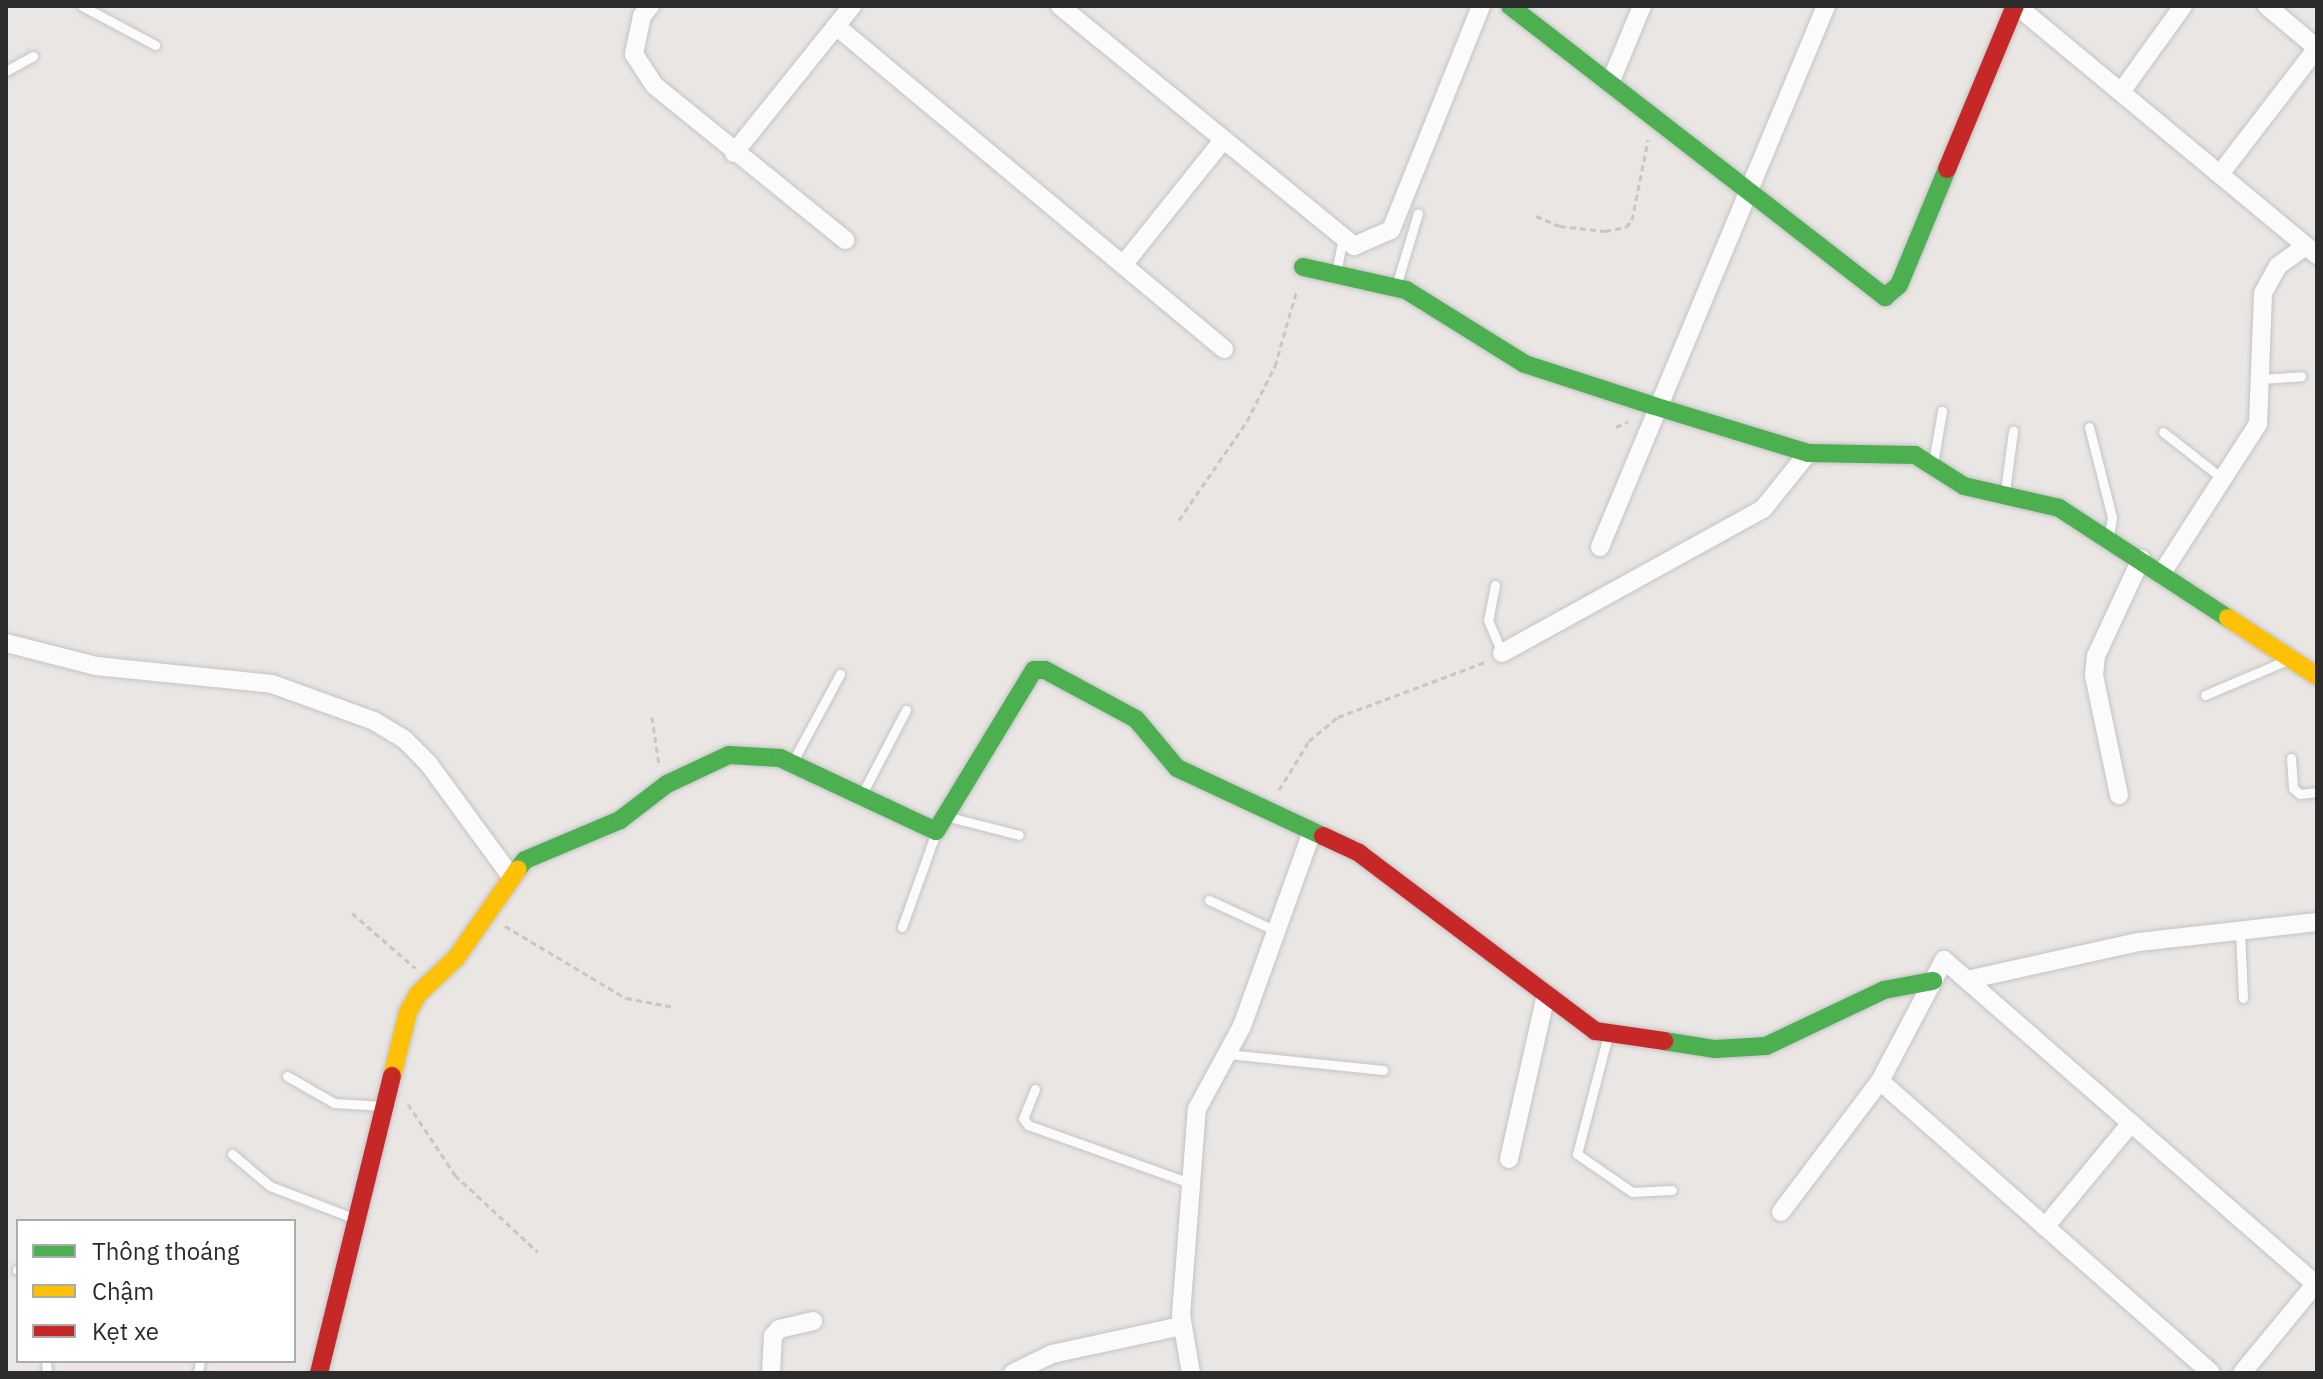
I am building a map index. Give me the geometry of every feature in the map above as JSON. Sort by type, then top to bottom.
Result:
[{"type":"street","points":[[650,6],[642,16],[634,54],[655,86],[845,240]]},
{"type":"street","points":[[734,153],[852,6]]},
{"type":"street","points":[[1060,6],[1354,246],[1391,230],[1481,6]]},
{"type":"street","points":[[1510,6],[1885,297],[1899,285],[2016,6],[2312,250],[2268,277],[2258,424],[2162,573]]},
{"type":"street","points":[[1610,83],[1642,6]]},
{"type":"street","points":[[1600,547],[1826,6]]},
{"type":"street","points":[[2121,92],[2183,6]]},
{"type":"street","points":[[2220,174],[2317,48],[2267,6]]},
{"type":"street","points":[[836,26],[1224,349]]},
{"type":"street","points":[[1123,265],[1223,140]]},
{"type":"street","points":[[1303,267],[1396,287],[1423,298],[1525,364],[1659,408],[1808,453],[1900,453],[1933,463],[1964,486],[2059,508],[2317,676]]},
{"type":"street","points":[[1502,653],[1763,509],[1808,453]]},
{"type":"street","points":[[2119,795],[2094,675],[2096,656],[2141,559]]},
{"type":"street","points":[[6,643],[96,666],[272,684],[374,721],[404,739],[428,763],[510,875]]},
{"type":"street","points":[[319,1373],[408,1012],[431,982],[456,958],[510,875],[541,851],[620,820],[708,761],[729,755],[755,753],[791,764],[860,797],[942,824],[1025,678],[1034,670],[1045,670],[1136,719],[1177,768],[1382,869],[1573,1020],[1608,1035],[1715,1049],[1766,1046],[1884,990],[1933,981]]},
{"type":"street","points":[[1191,1373],[1182,1326],[1197,1109],[1227,1054],[1312,832]]},
{"type":"street","points":[[1967,980],[2139,942],[2317,922]]},
{"type":"street","points":[[1781,1212],[1880,1081],[1944,960],[2316,1283],[2242,1373]]},
{"type":"street","points":[[1509,1159],[1545,999]]},
{"type":"street","points":[[1880,1081],[2211,1373]]},
{"type":"street","points":[[2045,1227],[2131,1123]]},
{"type":"street","points":[[771,1373],[773,1336],[779,1329],[813,1321]]},
{"type":"street","points":[[1013,1373],[1052,1354],[1182,1326]]},
{"type":"lane","points":[[82,6],[155,45]]},
{"type":"lane","points":[[6,71],[33,56]]},
{"type":"lane","points":[[1396,287],[1418,213]]},
{"type":"lane","points":[[1335,276],[1343,237]]},
{"type":"lane","points":[[2262,379],[2301,376]]},
{"type":"lane","points":[[1933,463],[1942,411]]},
{"type":"lane","points":[[2089,427],[2112,517],[2109,538]]},
{"type":"lane","points":[[2004,495],[2013,431]]},
{"type":"lane","points":[[2163,432],[2224,479]]},
{"type":"lane","points":[[1495,585],[1488,620],[1502,653]]},
{"type":"lane","points":[[2205,695],[2291,658]]},
{"type":"lane","points":[[791,764],[840,674]]},
{"type":"lane","points":[[860,797],[906,710]]},
{"type":"lane","points":[[2291,758],[2293,788],[2300,794],[2317,792]]},
{"type":"lane","points":[[902,927],[942,824],[1019,835]]},
{"type":"lane","points":[[1209,900],[1276,931]]},
{"type":"lane","points":[[2240,931],[2243,998]]},
{"type":"lane","points":[[1608,1035],[1577,1154],[1632,1192],[1672,1190]]},
{"type":"lane","points":[[1227,1054],[1383,1070]]},
{"type":"lane","points":[[287,1076],[334,1103],[384,1106]]},
{"type":"lane","points":[[1035,1089],[1023,1118],[1028,1125],[1190,1183]]},
{"type":"lane","points":[[232,1154],[270,1186],[357,1219]]},
{"type":"path","points":[[1536,216],[1560,226],[1605,231],[1630,224],[1653,117]]},
{"type":"path","points":[[1179,520],[1247,421],[1275,366],[1303,267]]},
{"type":"path","points":[[1267,810],[1322,728],[1502,653]]},
{"type":"path","points":[[652,717],[662,789]]},
{"type":"path","points":[[352,913],[431,982]]},
{"type":"path","points":[[484,914],[626,998],[674,1007]]},
{"type":"path","points":[[391,1077],[455,1175],[538,1252]]},
{"type":"traffic: fast","points":[[1510,6],[1885,297],[1899,285],[1947,169]]},
{"type":"traffic: fast","points":[[1303,267],[1406,290],[1525,364],[1651,405],[1808,453],[1915,455],[1964,486],[2059,508],[2228,618]]},
{"type":"traffic: fast","points":[[518,869],[525,860],[620,820],[667,784],[729,755],[780,758],[936,831],[1034,670],[1045,670],[1136,719],[1177,768],[1323,836]]},
{"type":"traffic: fast","points":[[1664,1041],[1715,1049],[1766,1046],[1884,990],[1933,981]]},
{"type":"traffic: slow","points":[[2228,618],[2317,676]]},
{"type":"traffic: slow","points":[[392,1076],[408,1012],[418,994],[456,958],[518,869]]},
{"type":"traffic: jam","points":[[1947,169],[2015,6]]},
{"type":"traffic: jam","points":[[1323,836],[1359,853],[1595,1031],[1664,1041]]},
{"type":"traffic: jam","points":[[319,1373],[392,1076]]}]
